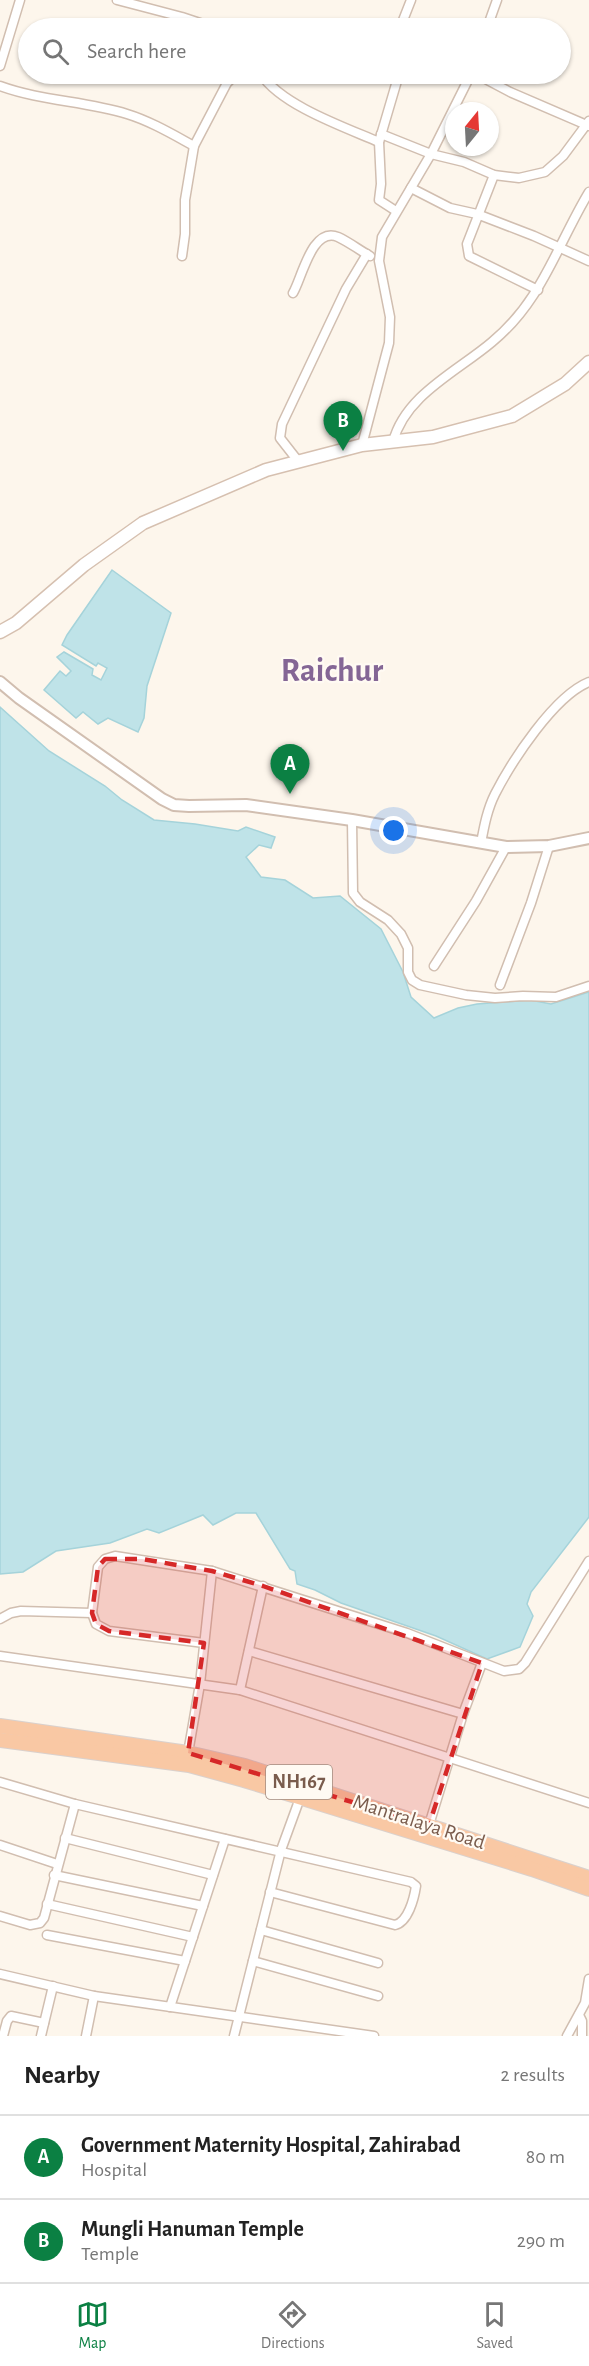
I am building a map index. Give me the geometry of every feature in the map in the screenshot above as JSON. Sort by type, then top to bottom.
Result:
[{"type":"highway","name":"Mantralaya Road","points":[[0,1726],[188,1753],[245,1766],[589,1878]]},
{"type":"highway","name":"Mantralaya Road","points":[[0,1740],[189,1765],[532,1869],[589,1889]]},
{"type":"main road","points":[[0,632],[16,623],[112,543],[143,523],[266,470],[362,445],[434,437],[512,416],[565,384],[589,362]]},
{"type":"street","points":[[0,66],[20,0]]},
{"type":"street","points":[[117,0],[145,4],[185,18]]},
{"type":"street","points":[[404,18],[411,0]]},
{"type":"street","points":[[491,18],[497,0]]},
{"type":"street","points":[[182,256],[185,234],[185,200],[194,146],[226,84]]},
{"type":"street","points":[[269,84],[282,95],[326,120],[431,154],[464,162],[494,175],[519,178],[544,172],[563,156],[588,124],[495,84]]},
{"type":"street","points":[[396,84],[380,138],[379,200],[396,211]]},
{"type":"street","points":[[362,445],[391,329],[379,261],[382,237],[431,154],[466,84]]},
{"type":"street","points":[[0,86],[23,94],[125,113],[144,120],[194,146]]},
{"type":"street","points":[[494,175],[467,244],[469,256],[538,290]]},
{"type":"street","points":[[411,188],[450,208],[477,214],[589,261]]},
{"type":"street","points":[[393,442],[396,432],[417,401],[493,342],[524,311],[538,290],[589,192]]},
{"type":"street","points":[[293,293],[300,281],[307,259],[319,240],[324,237],[336,236],[379,261]]},
{"type":"street","points":[[298,461],[280,438],[282,424],[346,289],[367,254]]},
{"type":"street","points":[[0,682],[18,698],[162,799],[174,805],[246,805],[352,820],[506,847],[549,846],[589,838]]},
{"type":"street","points":[[481,843],[485,820],[495,795],[533,732],[576,687],[589,682]]},
{"type":"street","points":[[352,820],[353,893],[360,902],[388,920],[401,934],[408,948],[408,972],[412,980],[420,985],[466,995],[495,998],[556,997],[589,986]]},
{"type":"street","points":[[500,985],[531,903],[549,846]]},
{"type":"street","points":[[434,966],[476,901],[506,847]]},
{"type":"street","points":[[204,1643],[109,1631],[96,1624],[92,1613],[98,1567],[105,1559],[115,1556],[213,1571],[407,1633],[504,1671],[519,1669],[589,1561]]},
{"type":"street","points":[[188,1753],[200,1684],[213,1571]]},
{"type":"street","points":[[240,1690],[263,1586]]},
{"type":"street","points":[[0,1619],[21,1611],[92,1613]]},
{"type":"street","points":[[249,1651],[464,1714]]},
{"type":"street","points":[[0,1656],[240,1690],[589,1803]]},
{"type":"street","points":[[429,1825],[482,1663]]},
{"type":"street","points":[[0,1782],[75,1804],[281,1850],[411,1882],[416,1886],[405,1919],[395,1925],[270,1892]]},
{"type":"street","points":[[234,2036],[281,1850],[300,1798]]},
{"type":"street","points":[[0,1916],[36,1925],[44,1918],[75,1804]]},
{"type":"street","points":[[65,1838],[213,1875]]},
{"type":"street","points":[[170,2007],[225,1839]]},
{"type":"street","points":[[0,1845],[57,1864]]},
{"type":"street","points":[[54,1875],[203,1906]]},
{"type":"street","points":[[47,1905],[193,1937]]},
{"type":"street","points":[[261,1930],[378,1963]]},
{"type":"street","points":[[47,1935],[185,1961]]},
{"type":"street","points":[[253,1961],[378,1996]]},
{"type":"street","points":[[0,1974],[94,1996],[239,2017],[319,2032],[374,2036]]},
{"type":"street","points":[[567,2036],[585,2003],[589,1979]]},
{"type":"street","points":[[41,2036],[53,1986]]},
{"type":"street","points":[[86,2036],[94,1996]]},
{"type":"street","points":[[579,2015],[582,2021],[582,2036]]},
{"type":"street","points":[[3,2036],[7,2021],[11,2016],[44,2023]]},
{"type":"highlighted area","points":[[105,1559],[142,1559],[212,1571],[263,1586],[482,1663],[429,1825],[188,1753],[204,1643],[109,1631],[96,1624],[92,1613],[98,1567]]},
{"type":"water","points":[[112,570],[171,613],[147,686],[144,718],[138,732],[108,718],[98,724],[83,712],[76,718],[44,690],[60,671],[66,676],[71,671],[57,657],[64,652],[93,669],[92,675],[101,680],[107,668],[98,663],[96,666],[62,645]]},
{"type":"water","points":[[0,707],[49,751],[154,820],[238,831],[246,827],[275,837],[271,848],[259,845],[246,857],[261,877],[285,880],[313,898],[340,896],[381,929],[403,972],[411,997],[434,1018],[458,1008],[477,1004],[530,1000],[551,1004],[589,992],[589,1517],[531,1592],[527,1604],[533,1616],[520,1647],[487,1659],[436,1636],[341,1603],[297,1584],[295,1571],[290,1569],[256,1513],[236,1513],[213,1525],[203,1515],[159,1533],[147,1529],[110,1543],[56,1551],[23,1572],[0,1574]]},
{"type":"place","name":"Mungli Hanuman Temple","points":[[343,451]]},
{"type":"place","name":"Government Maternity Hospital, Zahirabad","points":[[290,794]]},
{"type":"district","name":"Raichur","points":[[332,671]]}]
